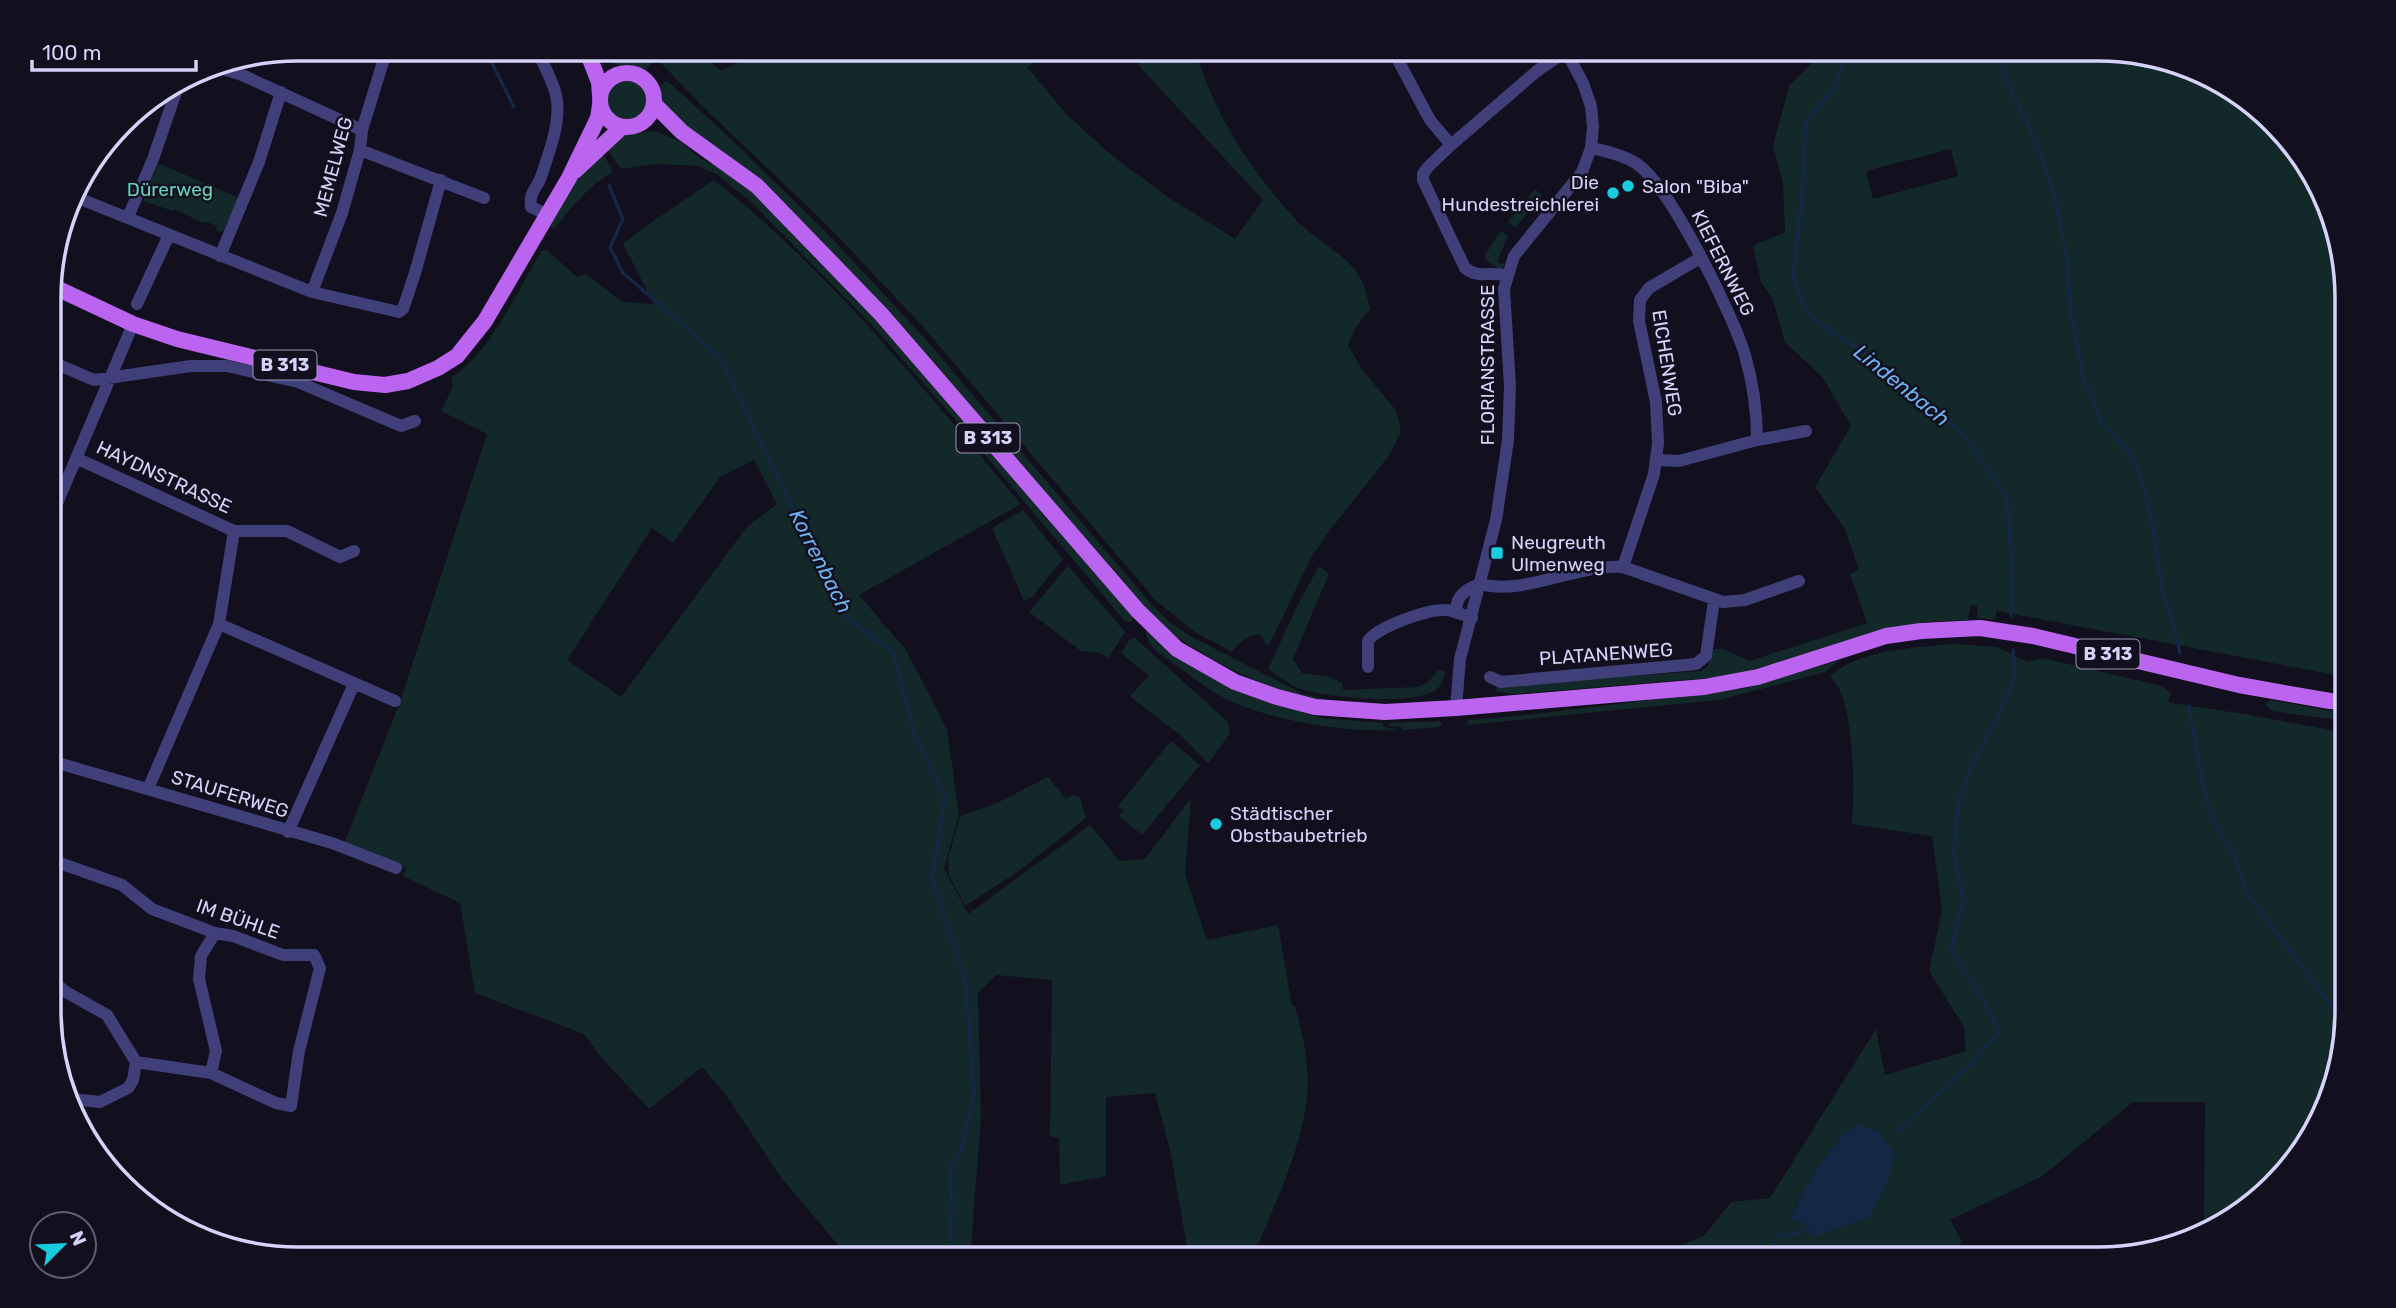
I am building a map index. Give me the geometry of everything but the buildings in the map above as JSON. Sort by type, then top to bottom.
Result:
[{"type":"main road","points":[[591,62],[599,82],[600,100],[609,120],[629,128],[643,122],[654,104],[652,88],[640,76],[632,73],[616,75],[608,80],[600,100]]},
{"type":"main road","points":[[601,62],[616,75]]},
{"type":"main road","name":"B 313","points":[[62,291],[133,324],[177,339],[354,382],[385,385],[408,381],[457,356],[485,321],[569,178],[598,118],[600,100]]},
{"type":"main road","name":"B 313","points":[[654,104],[681,132],[757,186],[881,314],[1138,611],[1177,649],[1235,682],[1315,707],[1385,712],[1456,708],[1734,683],[1886,636],[1980,628],[2033,636],[2239,685],[2335,701]]},
{"type":"main road","name":"B 313","points":[[643,122],[681,132]]},
{"type":"main road","name":"B 313","points":[[569,178],[622,127]]},
{"type":"street","points":[[1399,61],[1430,120],[1451,145]]},
{"type":"street","name":"FLORIANSTRASSE","points":[[1507,276],[1476,275],[1465,268],[1423,180],[1424,170],[1550,61]]},
{"type":"street","name":"FLORIANSTRASSE","points":[[1456,708],[1460,659],[1499,505],[1509,426],[1509,364],[1504,289],[1507,276],[1514,256],[1582,172],[1591,148],[1591,106],[1571,61]]},
{"type":"street","name":"MEMELWEG","points":[[312,292],[342,214],[360,150],[362,130],[383,62]]},
{"type":"street","points":[[541,62],[556,97],[555,123],[551,147],[539,182],[530,197],[531,207],[546,214]]},
{"type":"street","points":[[230,71],[362,130]]},
{"type":"street","points":[[220,256],[259,162],[281,92]]},
{"type":"street","points":[[128,217],[153,159],[173,97]]},
{"type":"street","name":"KIEFERNWEG","points":[[1591,148],[1624,157],[1637,164],[1648,174],[1673,209],[1731,319],[1744,353],[1755,399],[1757,440]]},
{"type":"street","points":[[360,150],[484,198]]},
{"type":"street","points":[[83,199],[312,292],[399,313],[415,273],[441,180]]},
{"type":"street","points":[[137,304],[169,236]]},
{"type":"street","name":"EICHENWEG","points":[[1623,566],[1657,460],[1656,402],[1639,321],[1640,300],[1649,288],[1700,258]]},
{"type":"street","points":[[62,492],[133,324]]},
{"type":"street","points":[[62,366],[94,380],[191,366],[228,366],[298,382],[401,426],[415,421]]},
{"type":"street","points":[[1657,460],[1679,461],[1757,440],[1806,431]]},
{"type":"street","name":"HAYDNSTRASSE","points":[[76,458],[234,531],[288,531],[340,557],[354,551]]},
{"type":"street","points":[[148,789],[219,624],[234,531]]},
{"type":"street","points":[[1457,613],[1456,602],[1480,584],[1509,586],[1607,566],[1623,566],[1723,602],[1740,601],[1799,581]]},
{"type":"street","name":"PLATANENWEG","points":[[1490,677],[1501,682],[1696,664],[1706,656],[1714,600]]},
{"type":"street","points":[[1368,667],[1368,641],[1376,633],[1434,611],[1446,610],[1472,618]]},
{"type":"street","points":[[219,624],[395,701]]},
{"type":"street","points":[[288,832],[355,684]]},
{"type":"street","name":"STAUFERWEG","points":[[61,764],[332,843],[396,868]]},
{"type":"street","name":"IM BÜHLE","points":[[61,864],[122,885],[152,909],[215,933],[233,936],[283,955],[314,955],[320,968],[299,1051],[291,1106],[276,1103],[211,1073]]},
{"type":"street","points":[[136,1062],[211,1073],[216,1051],[199,979],[201,956],[215,933]]},
{"type":"street","points":[[61,988],[107,1015],[136,1062],[133,1080],[128,1088],[100,1102],[79,1100]]},
{"type":"green space","points":[[1199,61],[1223,119],[1249,162],[1296,220],[1350,264],[1363,283],[1370,309],[1356,327],[1348,345],[1363,371],[1395,409],[1400,424],[1400,434],[1391,453],[1327,534],[1310,560],[1267,646],[1261,635],[1252,635],[1232,652],[1195,632],[1156,601],[926,330],[829,227],[659,62],[711,62],[721,71],[740,62],[1037,62],[1027,67],[1067,115],[1115,158],[1168,197],[1235,239],[1263,200],[1137,62]]},
{"type":"green space","points":[[1814,61],[2129,63],[2159,69],[2203,86],[2242,110],[2265,131],[2286,154],[2317,208],[2333,267],[2335,675],[1997,611],[1995,620],[1977,618],[1977,605],[1971,605],[1968,620],[1925,622],[1870,633],[1756,671],[1732,676],[1515,694],[1497,692],[1496,686],[1701,671],[1708,666],[1714,649],[1724,649],[1749,661],[1867,623],[1850,574],[1859,570],[1845,529],[1815,487],[1851,426],[1823,378],[1785,342],[1772,297],[1761,283],[1753,246],[1785,232],[1783,184],[1773,146],[1789,86]],"holes":[[[1951,149],[1958,176],[1873,199],[1866,171]]]},
{"type":"green space","points":[[611,62],[651,62],[645,71]]},
{"type":"green space","points":[[627,78],[642,85],[649,100],[642,115],[627,122],[612,115],[605,100],[612,85]]},
{"type":"green space","points":[[668,81],[825,231],[921,334],[1152,605],[1172,624],[1303,694],[1334,701],[1382,704],[1334,702],[1287,692],[1223,665],[1163,628],[887,309],[690,132],[663,102],[660,88]]},
{"type":"green space","points":[[655,131],[681,142],[701,159],[723,169],[757,195],[876,317],[1131,614],[1133,620],[1124,620],[870,323],[751,202],[718,175],[698,166],[655,164],[621,169],[606,147],[625,135]]},
{"type":"green space","points":[[601,151],[612,169],[611,173],[587,191],[553,229],[549,223],[574,182]]},
{"type":"green space","name":"Dürerweg","points":[[157,165],[239,198],[224,230],[216,230],[217,226],[204,221],[203,223],[175,209],[173,211],[143,201]]},
{"type":"green space","points":[[714,180],[757,215],[837,293],[913,376],[1021,504],[859,595],[906,650],[947,729],[959,815],[944,868],[968,914],[1090,825],[1120,861],[1145,859],[1191,798],[1185,874],[1207,940],[1278,925],[1292,1006],[1295,1006],[1305,1051],[1307,1096],[1299,1137],[1257,1246],[1187,1247],[1171,1155],[1155,1093],[1106,1097],[1106,1176],[1060,1185],[1059,1138],[1050,1136],[1052,980],[996,975],[978,993],[981,1118],[971,1247],[840,1247],[783,1180],[726,1095],[702,1067],[649,1109],[600,1056],[584,1034],[475,993],[460,903],[403,876],[406,869],[344,844],[400,702],[487,434],[441,411],[453,387],[451,377],[478,354],[490,338],[542,250],[547,250],[577,277],[586,274],[622,302],[654,304],[623,244]],"holes":[[[754,460],[777,504],[746,528],[621,697],[567,660],[652,528],[673,543],[720,477]]]},
{"type":"green space","points":[[1535,189],[1542,195],[1515,228],[1508,222]]},
{"type":"green space","points":[[1501,231],[1508,236],[1497,262],[1505,265],[1500,270],[1486,260],[1485,255]]},
{"type":"green space","points":[[1023,510],[1063,559],[1033,596],[1024,601],[992,528]]},
{"type":"green space","points":[[1068,566],[1125,632],[1108,658],[1099,653],[1081,651],[1029,612]]},
{"type":"green space","points":[[1319,566],[1329,574],[1293,659],[1302,673],[1330,677],[1342,683],[1343,690],[1419,687],[1429,681],[1438,670],[1445,671],[1436,690],[1424,695],[1390,699],[1330,695],[1301,689],[1268,669]]},
{"type":"green space","points":[[1146,630],[1159,642],[1246,693],[1321,718],[1383,723],[1383,727],[1398,730],[1329,727],[1256,711],[1210,690],[1161,655],[1149,641]]},
{"type":"green space","points":[[1135,638],[1228,722],[1230,733],[1208,764],[1185,739],[1130,696],[1149,676],[1121,653],[1130,639]]},
{"type":"green space","points":[[1954,644],[1997,647],[2028,662],[2042,658],[2162,686],[2171,694],[2168,702],[2172,703],[2335,731],[2335,1010],[2327,1071],[2310,1115],[2276,1166],[2254,1188],[2204,1221],[2205,1102],[2133,1102],[2041,1177],[1950,1220],[1962,1241],[1959,1246],[1678,1246],[1704,1236],[1731,1202],[1770,1198],[1876,1029],[1885,1075],[1966,1051],[1964,1027],[1929,971],[1942,910],[1932,836],[1852,824],[1853,769],[1849,724],[1845,704],[1830,677],[1841,668],[1870,655]],"holes":[[[1840,1138],[1813,1237],[1808,1224],[1790,1218],[1799,1199]]]},
{"type":"green space","points":[[1840,660],[1825,672],[1719,700],[1467,725],[1469,720],[1747,688]]},
{"type":"green space","points":[[2271,700],[2335,711],[2335,720],[2272,711],[2266,703]]},
{"type":"green space","points":[[1440,721],[1443,724],[1439,727],[1402,730],[1402,727],[1389,726],[1389,723]]},
{"type":"green space","points":[[1171,741],[1200,765],[1142,835],[1119,816],[1123,811],[1118,806]]},
{"type":"green space","points":[[1048,777],[1066,799],[1074,795],[1080,798],[1086,818],[1016,873],[965,906],[949,875],[948,859],[960,816],[997,803]]},
{"type":"water","points":[[1856,1124],[1878,1131],[1895,1153],[1888,1180],[1870,1217],[1813,1237],[1808,1225],[1790,1218],[1827,1155]]},
{"type":"waterway","name":"Lindenbach","points":[[1845,61],[1832,91],[1806,121],[1802,198],[1793,278],[1802,302],[1812,317],[1874,357],[1903,387],[1934,408],[1963,434],[2007,498],[2012,570],[2011,616]]},
{"type":"waterway","points":[[2000,61],[2053,189],[2067,257],[2071,313],[2083,376],[2102,423],[2130,453],[2141,477],[2151,517],[2163,593],[2180,653]]},
{"type":"waterway","name":"Korrenbach","points":[[491,62],[514,107]]},
{"type":"waterway","name":"Korrenbach","points":[[609,185],[623,219],[610,247],[623,273],[719,356],[845,616],[893,652],[915,736],[945,797],[932,879],[966,983],[974,1095],[960,1154],[951,1166],[950,1247]]},
{"type":"waterway","name":"Lindenbach","points":[[1896,1133],[1969,1066],[1999,1032],[1988,1008],[1951,950],[1963,901],[1954,851],[1959,798],[2015,675],[2013,650]]},
{"type":"waterway","points":[[2189,706],[2204,791],[2214,823],[2235,858],[2245,890],[2335,1011]]},
{"type":"waterway","name":"Lindenbach","points":[[1772,1246],[1777,1235],[1794,1235],[1812,1225]]},
{"type":"place","name":"Salon \"Biba\"","points":[[1628,186]]},
{"type":"place","name":"Die Hundestreichlerei","points":[[1613,193]]},
{"type":"place","name":"Neugreuth Ulmenweg","points":[[1497,553]]},
{"type":"place","name":"Städtischer Obstbaubetrieb","points":[[1216,824]]}]
